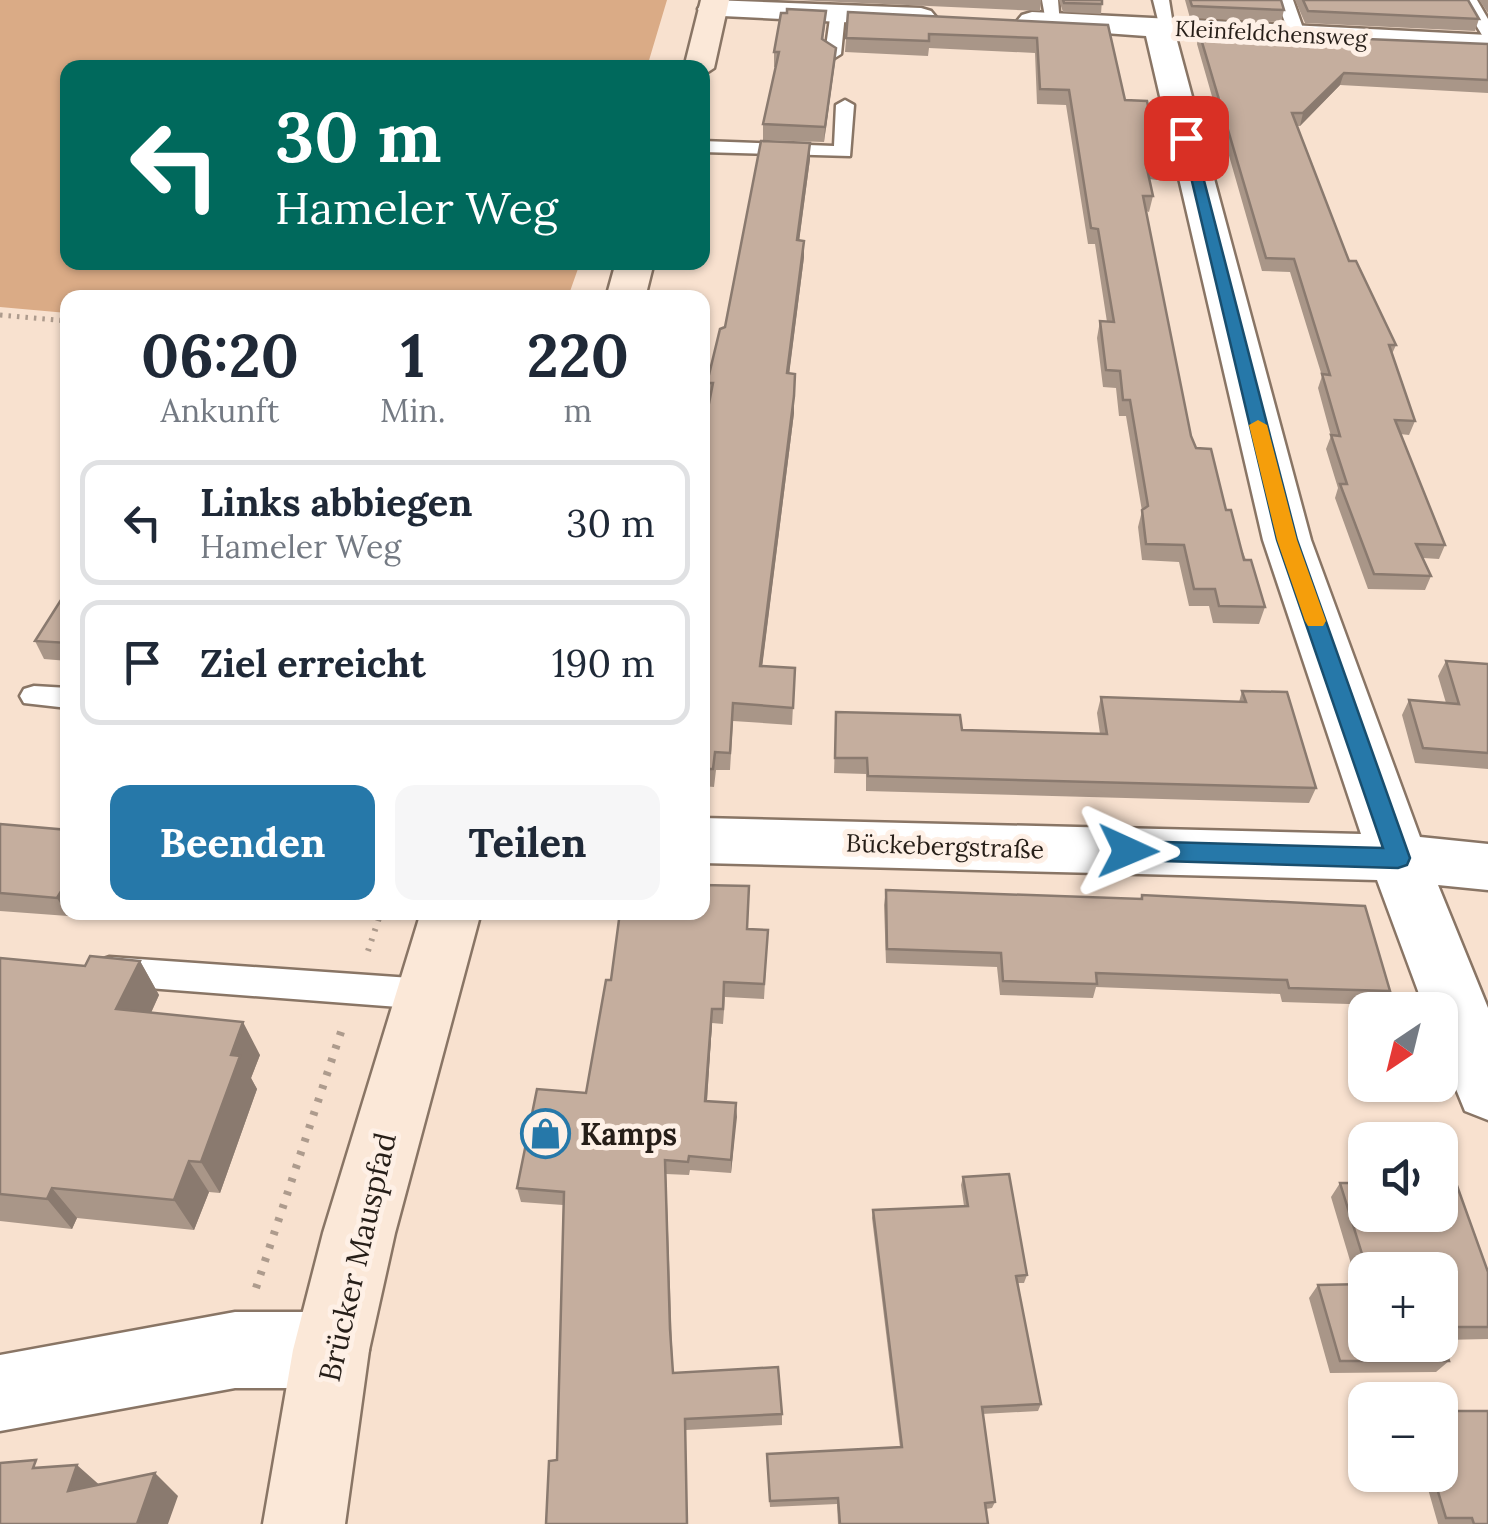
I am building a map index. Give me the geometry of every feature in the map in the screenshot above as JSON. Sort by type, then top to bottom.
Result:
[{"type":"main road","points":[[701,60],[714,4]]},
{"type":"main road","name":"Brücker Mauspfad","points":[[304,1524],[331,1350],[359,1232],[448,920]]},
{"type":"street","points":[[714,4],[955,18]]},
{"type":"street","name":"Kleinfeldchensweg","points":[[994,20],[1052,11],[1297,34],[1488,44]]},
{"type":"street","points":[[1162,19],[1287,540],[1398,858],[1488,1090]]},
{"type":"street","name":"Bückebergstraße","points":[[710,840],[1398,858],[1488,866]]},
{"type":"street","points":[[0,1393],[235,1350],[331,1350]]},
{"type":"lane","points":[[1285,0],[1297,34]]},
{"type":"lane","points":[[1469,0],[1488,32]]},
{"type":"lane","points":[[834,54],[837,14]]},
{"type":"lane","points":[[710,146],[842,152],[845,105]]},
{"type":"lane","points":[[34,696],[60,698]]},
{"type":"lane","points":[[79,969],[426,994]]},
{"type":"path","points":[[0,315],[60,319]]},
{"type":"path","points":[[235,1350],[378,920]]},
{"type":"shaded area","points":[[0,0],[667,0],[649,60],[60,60],[60,270],[578,270],[570,290],[60,290],[60,312],[0,307]]},
{"type":"building","points":[[1063,0],[1102,0],[1102,4],[1064,3]]},
{"type":"building","points":[[1190,0],[1281,0],[1284,10],[1192,6]]},
{"type":"building","points":[[1303,0],[1468,0],[1479,19],[1308,11]]},
{"type":"building","points":[[787,9],[826,11],[822,39],[836,48],[825,127],[763,124],[779,52],[774,52],[781,13],[787,13]]},
{"type":"building","points":[[848,12],[1108,25],[1125,100],[1147,101],[1160,164],[1146,164],[1153,196],[1143,196],[1191,436],[1196,448],[1211,449],[1226,510],[1231,510],[1244,560],[1251,560],[1265,607],[1219,606],[1215,589],[1194,589],[1184,545],[1146,544],[1142,510],[1148,506],[1130,400],[1123,400],[1120,371],[1106,370],[1100,321],[1114,322],[1098,229],[1091,228],[1069,90],[1040,89],[1037,38],[929,34],[929,41],[846,38]]},
{"type":"building","points":[[1199,32],[1488,44],[1488,80],[1344,73],[1303,113],[1292,113],[1349,261],[1356,261],[1396,345],[1389,345],[1415,421],[1395,420],[1445,545],[1416,544],[1431,576],[1374,574],[1340,484],[1347,484],[1331,435],[1340,436],[1322,374],[1330,375],[1294,259],[1266,258]]},
{"type":"building","points":[[761,141],[810,143],[797,240],[804,241],[787,373],[795,374],[794,396],[760,666],[795,668],[793,708],[733,703],[730,753],[715,752],[710,769],[710,371],[720,329],[725,327]]},
{"type":"building","points":[[60,601],[60,643],[35,641]]},
{"type":"building","points":[[1446,661],[1488,664],[1488,753],[1423,748],[1409,700],[1459,704]]},
{"type":"building","points":[[1242,691],[1287,692],[1316,788],[868,776],[867,758],[835,758],[836,712],[960,715],[962,730],[1107,734],[1101,697],[1246,702]]},
{"type":"building","points":[[0,824],[60,829],[57,898],[0,893]]},
{"type":"building","points":[[710,885],[749,886],[747,929],[768,930],[764,984],[724,982],[723,1009],[712,1009],[705,1101],[736,1103],[731,1160],[689,1156],[688,1162],[665,1160],[670,1329],[673,1373],[778,1367],[782,1414],[685,1419],[687,1524],[546,1524],[549,1461],[557,1460],[564,1192],[517,1188],[537,1089],[586,1093],[606,980],[611,980],[619,920],[710,920]]},
{"type":"building","points":[[886,890],[1142,899],[1142,895],[1365,906],[1390,991],[1289,988],[1287,980],[1096,973],[1097,984],[1003,981],[1001,953],[887,949]]},
{"type":"building","points":[[90,956],[140,961],[116,1009],[243,1022],[231,1055],[240,1056],[201,1162],[189,1161],[174,1200],[52,1188],[47,1199],[0,1194],[0,958],[85,966]]},
{"type":"building","points":[[1009,1174],[1027,1275],[1016,1276],[1041,1404],[982,1407],[995,1502],[985,1503],[988,1524],[840,1524],[838,1498],[770,1501],[767,1454],[902,1447],[873,1210],[968,1206],[963,1177]]},
{"type":"building","points":[[1340,1183],[1348,1183],[1348,1209]]},
{"type":"building","points":[[1458,1188],[1488,1272],[1488,1327],[1458,1327],[1458,1252],[1361,1252],[1355,1232],[1458,1232]]},
{"type":"building","points":[[1348,1284],[1348,1361],[1340,1361],[1318,1285]]},
{"type":"building","points":[[1458,1411],[1488,1411],[1488,1524],[1474,1524],[1472,1518],[1446,1518],[1438,1492],[1458,1492]]},
{"type":"building","points":[[36,1460],[33,1468],[77,1465],[68,1491],[155,1473],[137,1524],[0,1524],[0,1463]]},
{"type":"slow traffic","points":[[1258,425],[1287,540],[1316,621]]},
{"type":"place","name":"Kamps","points":[[545,1134]]},
{"type":"route","points":[[1128,851],[1398,858],[1287,540],[1186,138]]}]
